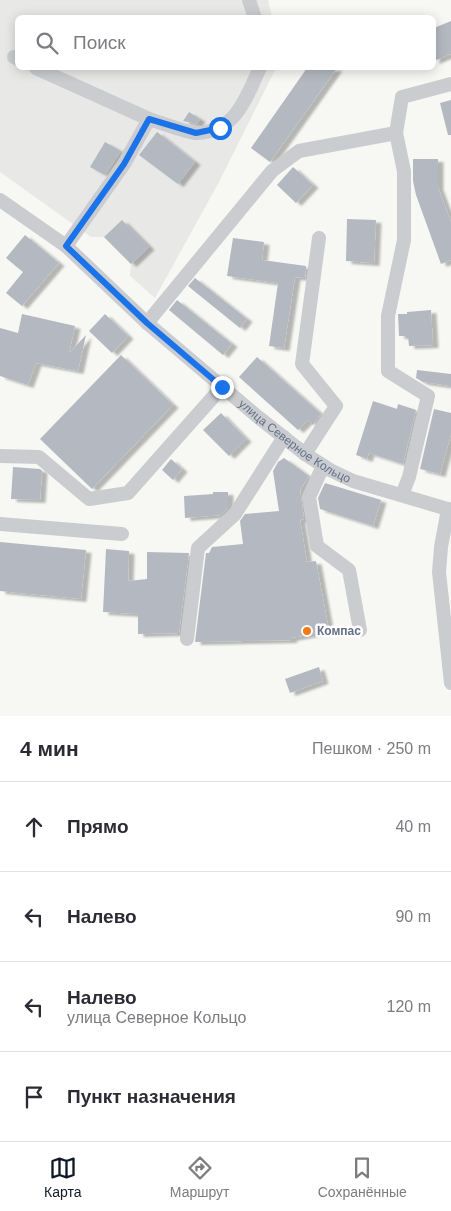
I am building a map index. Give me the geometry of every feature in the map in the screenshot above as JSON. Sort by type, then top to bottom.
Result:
[{"type":"street","points":[[249,0],[254,15]]},
{"type":"street","points":[[40,70],[149,119],[196,133],[220,128],[238,112],[259,70]]},
{"type":"street","points":[[402,495],[428,396],[388,371],[388,316],[404,240],[404,171],[396,133],[402,97],[451,84]]},
{"type":"street","points":[[66,246],[124,164],[149,119]]},
{"type":"street","points":[[147,323],[272,170],[299,151],[396,133]]},
{"type":"street","name":"улица Северное Кольцо","points":[[0,200],[66,246],[147,323],[305,454],[353,481],[450,510]]},
{"type":"street","points":[[305,454],[336,406],[302,364],[320,238]]},
{"type":"street","points":[[0,456],[39,457],[89,499],[128,493],[222,387]]},
{"type":"street","points":[[187,639],[198,548],[235,514],[284,438]]},
{"type":"street","points":[[324,466],[309,497],[317,546],[349,570],[360,630]]},
{"type":"street","points":[[450,510],[441,547],[440,572],[451,683]]},
{"type":"street","points":[[0,524],[122,534]]},
{"type":"shaded area","points":[[0,0],[268,0],[272,15],[15,15],[15,70],[275,70],[218,184],[155,298],[130,276],[131,264],[104,237],[91,237],[0,172]]},
{"type":"building","points":[[451,21],[451,54],[436,60],[436,27]]},
{"type":"building","points":[[306,70],[336,70],[270,162],[251,148]]},
{"type":"building","points":[[451,100],[451,135],[448,135],[440,103]]},
{"type":"building","points":[[189,112],[200,119],[197,124],[183,121]]},
{"type":"building","points":[[157,132],[195,162],[178,184],[139,155]]},
{"type":"building","points":[[105,142],[121,151],[105,175],[90,167]]},
{"type":"building","points":[[413,159],[438,159],[438,187],[451,222],[451,260],[441,264],[416,195],[413,181]]},
{"type":"building","points":[[293,167],[313,185],[296,203],[277,185]]},
{"type":"building","points":[[347,219],[376,220],[374,263],[346,261]]},
{"type":"building","points":[[122,220],[149,247],[131,264],[104,237]]},
{"type":"building","points":[[25,235],[59,263],[22,306],[6,293],[23,272],[6,258]]},
{"type":"building","points":[[233,238],[264,242],[262,260],[306,266],[305,278],[295,277],[284,348],[269,346],[278,283],[227,276]]},
{"type":"building","points":[[195,278],[247,319],[240,328],[188,286]]},
{"type":"building","points":[[177,300],[232,344],[223,355],[169,310]]},
{"type":"building","points":[[431,310],[433,345],[409,346],[408,336],[399,336],[398,314]]},
{"type":"building","points":[[22,314],[75,326],[69,353],[86,335],[78,371],[36,363],[28,385],[0,376],[0,328],[18,333]]},
{"type":"building","points":[[105,314],[128,336],[112,353],[89,331]]},
{"type":"building","points":[[121,355],[173,405],[92,489],[40,439]]},
{"type":"building","points":[[257,357],[321,414],[313,425],[308,420],[298,430],[239,377]]},
{"type":"building","points":[[417,370],[451,374],[451,386],[423,382],[416,378]]},
{"type":"building","points":[[373,401],[397,409],[398,404],[416,410],[403,464],[369,453],[367,459],[356,455]]},
{"type":"building","points":[[434,409],[451,413],[451,434],[440,474],[420,469]]},
{"type":"building","points":[[221,413],[246,439],[229,456],[203,430]]},
{"type":"building","points":[[284,458],[309,476],[300,490],[304,519],[300,520],[307,562],[316,561],[329,631],[291,638],[292,640],[195,642],[206,553],[209,553],[212,547],[243,544],[240,521],[245,514],[279,511],[273,471],[278,462]]},
{"type":"building","points":[[171,459],[182,469],[173,480],[162,470]]},
{"type":"building","points":[[13,467],[40,469],[42,471],[40,500],[11,499]]},
{"type":"building","points":[[325,483],[381,500],[373,526],[320,509],[318,498]]},
{"type":"building","points":[[213,492],[228,492],[228,508],[221,515],[185,518],[184,496],[213,494]]},
{"type":"building","points":[[0,542],[86,550],[81,599],[0,591]]},
{"type":"building","points":[[106,549],[129,551],[128,581],[147,579],[147,552],[189,553],[179,633],[138,634],[138,614],[103,612]]},
{"type":"building","points":[[319,667],[323,681],[290,693],[285,679]]},
{"type":"place","name":"Компас","points":[[307,631]]},
{"type":"route","points":[[220,128],[196,133],[149,119],[124,164],[66,246],[82,259],[147,323],[222,387]]}]
